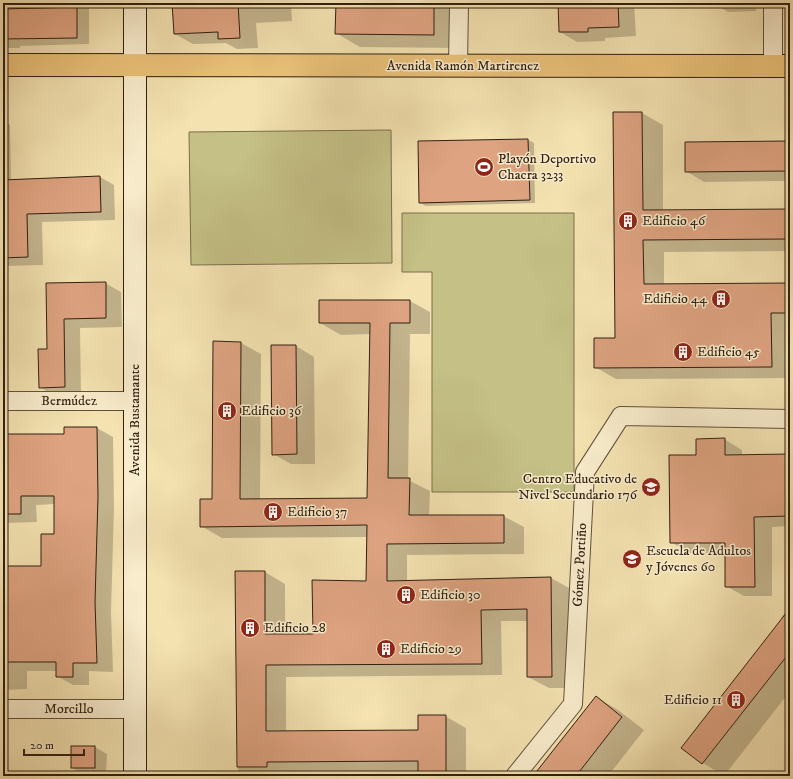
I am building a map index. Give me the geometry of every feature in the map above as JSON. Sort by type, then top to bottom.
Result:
[{"type":"main road","name":"Avenida Bustamante","points":[[135,3],[135,776]]},
{"type":"main road","name":"Avenida Ramón Martirenez","points":[[3,65],[782,66]]},
{"type":"street","points":[[458,66],[459,3]]},
{"type":"street","points":[[773,3],[782,66]]},
{"type":"street","name":"Bermúdez","points":[[3,401],[135,402]]},
{"type":"street","name":"Gómez Portiño","points":[[515,776],[573,704],[585,472],[621,416],[790,419]]},
{"type":"street","name":"Morcillo","points":[[3,709],[135,709]]},
{"type":"shaded area","points":[[391,130],[392,263],[191,265],[189,132]]},
{"type":"shaded area","points":[[402,213],[574,213],[574,492],[432,492],[432,272],[402,272]]},
{"type":"building","points":[[172,3],[238,3],[240,38],[218,39],[218,32],[174,34]]},
{"type":"building","points":[[336,3],[434,3],[434,35],[335,34]]},
{"type":"building","points":[[558,3],[618,3],[619,27],[588,28],[588,32],[559,32]]},
{"type":"building","points":[[77,7],[77,38],[3,39],[3,9]]},
{"type":"building","points":[[613,112],[642,112],[643,210],[790,209],[790,239],[643,240],[644,284],[790,283],[790,313],[771,313],[772,367],[594,368],[594,338],[615,338]]},
{"type":"building","points":[[528,139],[530,200],[419,203],[418,141]]},
{"type":"building","points":[[790,141],[790,171],[685,172],[685,142]]},
{"type":"building","points":[[100,176],[101,212],[27,214],[28,257],[3,258],[3,180]]},
{"type":"building","points":[[106,282],[106,318],[64,319],[65,387],[39,388],[38,349],[47,349],[46,283]]},
{"type":"building","points":[[319,300],[410,300],[410,323],[390,323],[388,478],[410,478],[409,515],[504,515],[504,543],[387,544],[387,581],[551,577],[552,677],[527,677],[527,609],[481,610],[482,664],[266,665],[266,731],[418,730],[418,715],[446,715],[446,776],[418,776],[418,761],[267,762],[267,767],[237,767],[235,571],[265,571],[265,634],[313,634],[312,580],[366,581],[367,525],[200,527],[200,499],[212,499],[213,341],[241,342],[240,499],[367,498],[370,323],[319,323]]},
{"type":"building","points":[[271,345],[296,345],[297,454],[272,455]]},
{"type":"building","points":[[64,427],[97,427],[98,497],[95,602],[97,663],[73,663],[73,677],[56,677],[56,662],[3,662],[3,566],[41,566],[41,534],[54,534],[54,496],[21,496],[21,514],[3,514],[3,434],[64,434]]},
{"type":"building","points":[[725,438],[725,455],[790,454],[790,516],[754,517],[755,587],[725,587],[725,543],[670,543],[669,455],[696,455],[696,439]]},
{"type":"building","name":"Edificio 11","points":[[790,608],[790,652],[702,764],[681,748]]},
{"type":"building","points":[[596,696],[622,717],[576,776],[533,776]]},
{"type":"building","points":[[71,746],[95,746],[95,768],[71,768]]},
{"type":"place","name":"Playón Deportivo Chacra 3233","points":[[484,167]]},
{"type":"place","name":"Edificio 46","points":[[628,221]]},
{"type":"place","name":"Edificio 44","points":[[721,299]]},
{"type":"place","name":"Edificio 45","points":[[683,352]]},
{"type":"place","name":"Edificio 36","points":[[227,411]]},
{"type":"place","name":"Centro Educativo de Nivel Secundario 176","points":[[651,487]]},
{"type":"place","name":"Edificio 37","points":[[273,512]]},
{"type":"place","name":"Escuela de Adultos y Jóvenes 60","points":[[632,559]]},
{"type":"place","name":"Edificio 30","points":[[406,595]]},
{"type":"place","name":"Edificio 28","points":[[250,628]]},
{"type":"place","name":"Edificio 29","points":[[386,649]]},
{"type":"place","name":"Edificio 11","points":[[736,700]]}]
